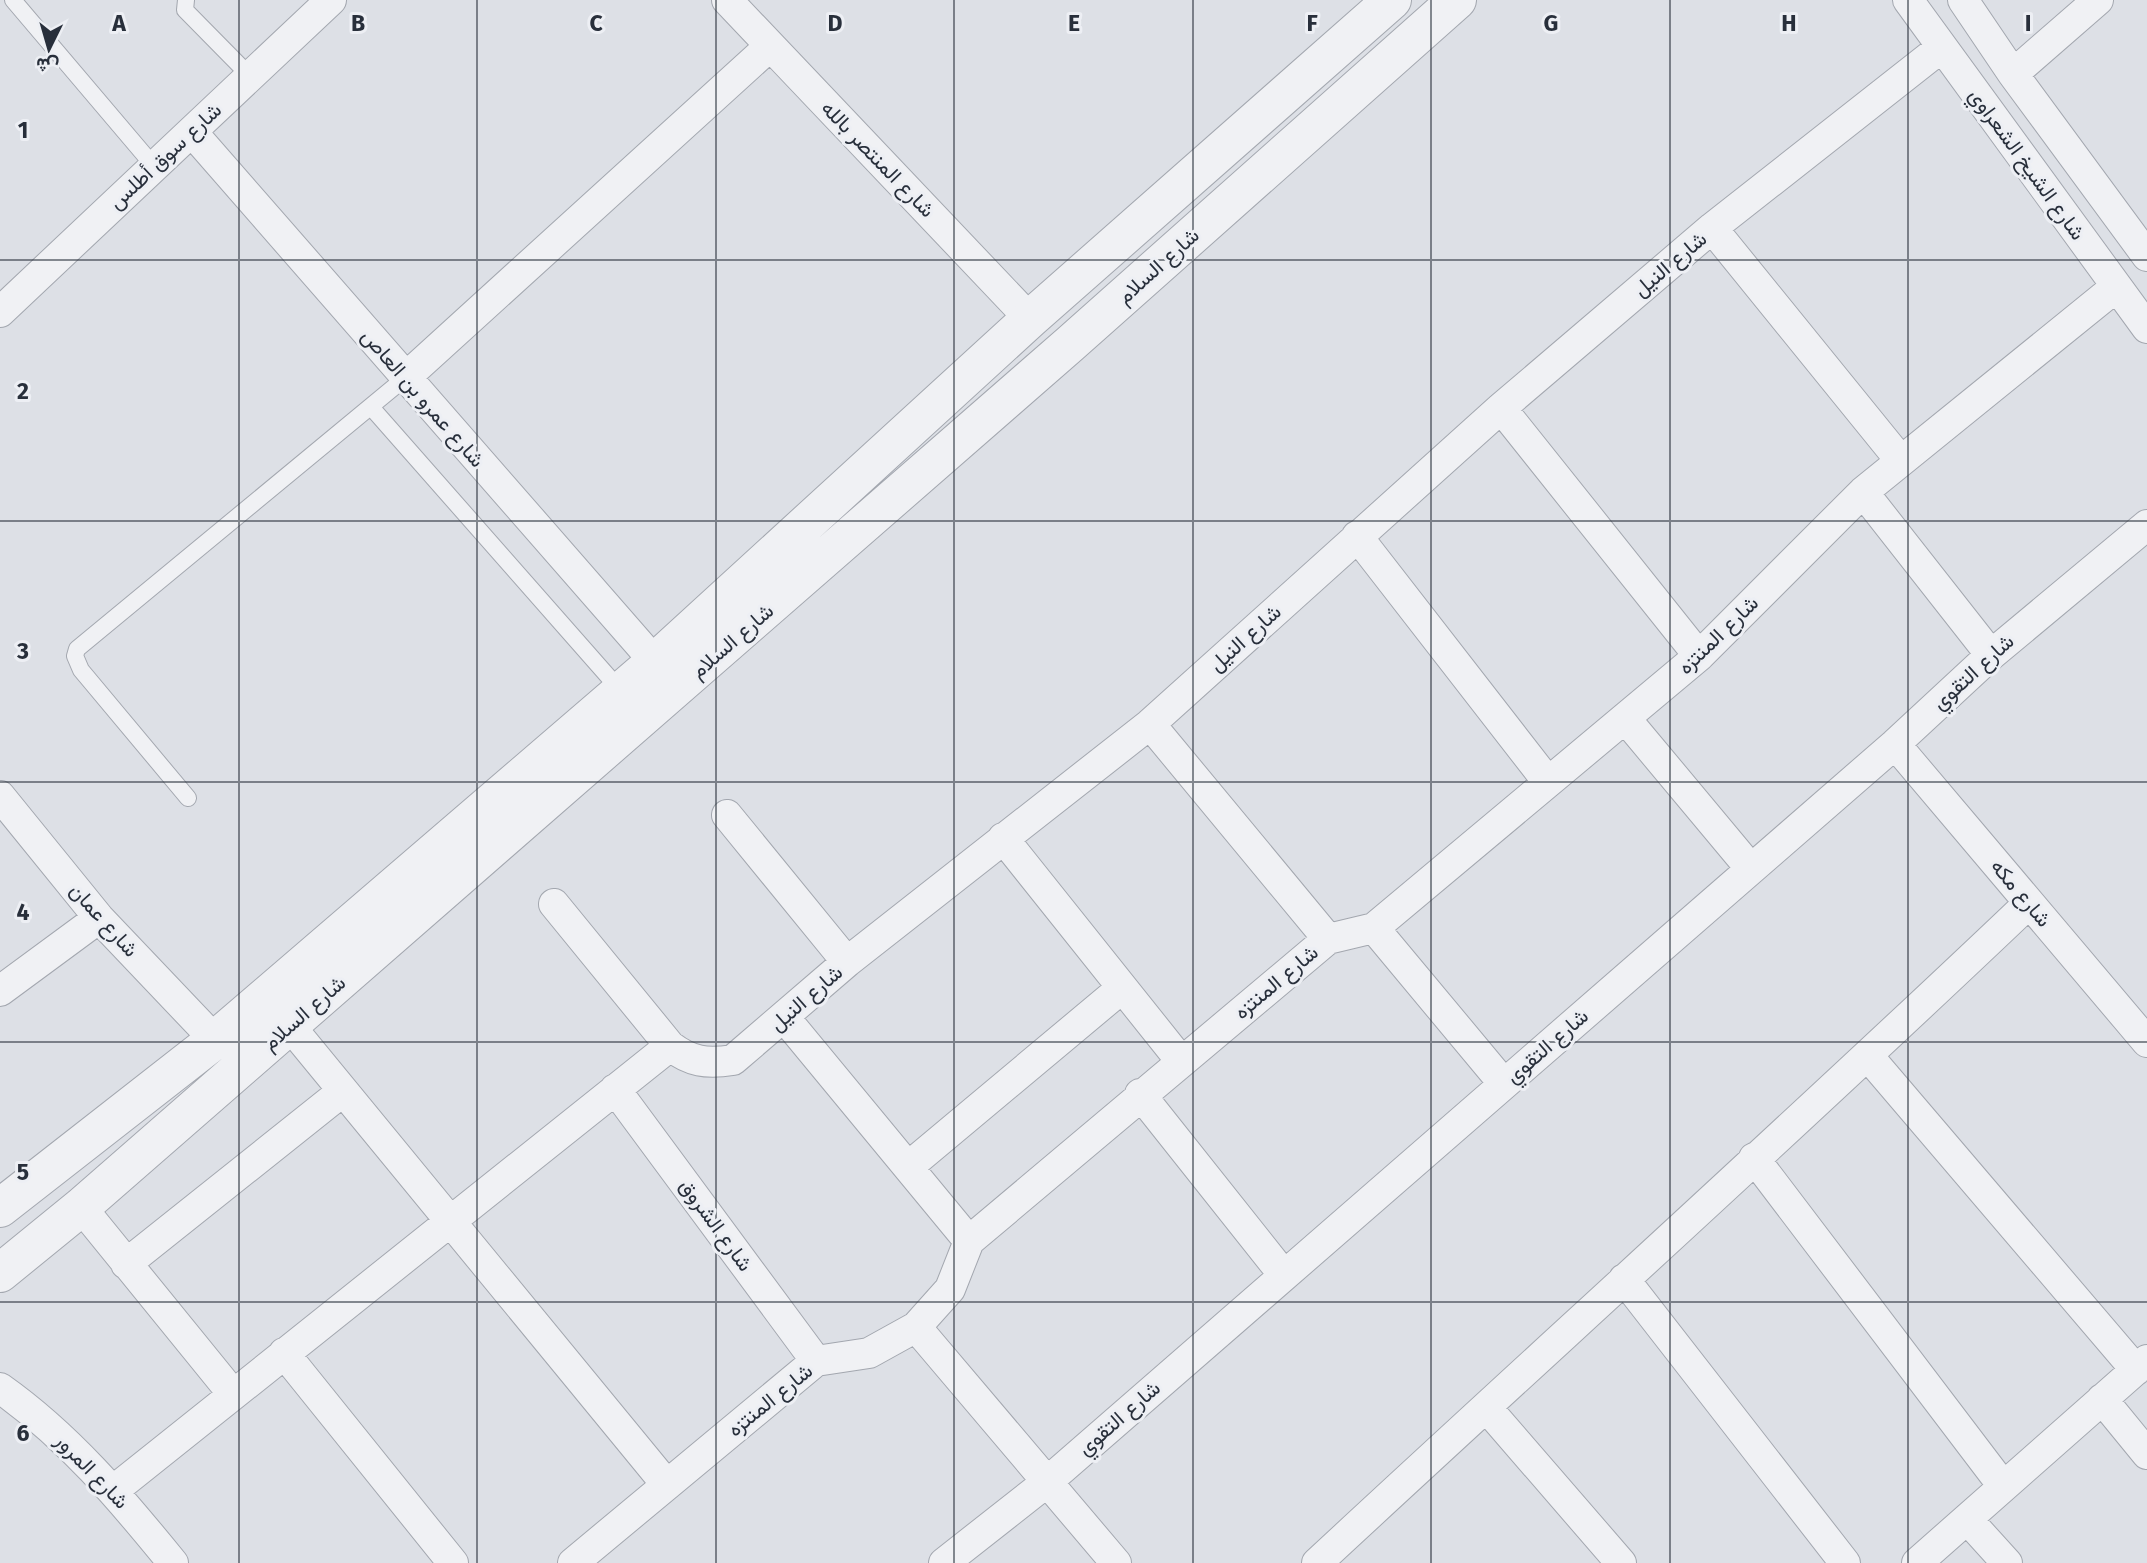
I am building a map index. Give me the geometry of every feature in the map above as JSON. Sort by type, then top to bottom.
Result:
[{"type":"street","name":"شارع سوق أطلس","points":[[0,312],[331,0]]},
{"type":"street","name":"شارع المنتصر بالله","points":[[727,0],[1030,319]]},
{"type":"street","name":"شارع السلام","points":[[0,1208],[215,1040],[655,662],[1030,319],[1392,0]]},
{"type":"street","name":"شارع السلام","points":[[0,1273],[81,1207],[1049,363],[1457,0]]},
{"type":"street","name":"شارع الشيخ الشعراوي","points":[[1908,0],[2147,328]]},
{"type":"street","name":"شارع الشيخ الشعراوي","points":[[1963,0],[2013,74],[2137,222],[2147,256]]},
{"type":"street","points":[[2013,74],[2098,0]]},
{"type":"street","points":[[405,378],[770,46]]},
{"type":"street","name":"شارع النيل","points":[[554,904],[670,1046],[688,1059],[710,1064],[733,1060],[847,962],[1150,724],[1501,408],[1712,228],[1942,47]]},
{"type":"street","name":"شارع عمرو بن العاص","points":[[192,132],[655,662]]},
{"type":"street","points":[[1712,228],[1901,461]]},
{"type":"street","name":"شارع المنتزه","points":[[573,1563],[816,1361],[869,1353],[916,1327],[950,1289],[969,1241],[1140,1094],[1328,939],[1374,928],[1699,656],[1863,492],[2116,287]]},
{"type":"street","points":[[1501,408],[1699,656]]},
{"type":"street","points":[[1863,492],[1991,655]]},
{"type":"street","name":"شارع التقوي","points":[[944,1563],[1047,1482],[1895,744],[1991,655],[2147,525]]},
{"type":"street","points":[[1357,537],[1548,782]]},
{"type":"street","points":[[1625,718],[1751,869]]},
{"type":"street","points":[[1150,724],[1328,939]]},
{"type":"street","name":"شارع مكه","points":[[1895,744],[2147,1042]]},
{"type":"street","name":"شارع عمان","points":[[0,796],[99,918],[215,1040]]},
{"type":"street","points":[[727,815],[847,962]]},
{"type":"street","points":[[1003,838],[1181,1061]]},
{"type":"street","points":[[1317,1563],[1754,1158],[1868,1056],[2029,903]]},
{"type":"street","points":[[0,991],[99,918]]},
{"type":"street","points":[[1374,928],[1504,1083]]},
{"type":"street","points":[[908,1167],[1122,988]]},
{"type":"street","points":[[784,1017],[969,1241]]},
{"type":"street","points":[[289,1026],[667,1485]]},
{"type":"street","points":[[114,1490],[670,1046]]},
{"type":"street","points":[[1868,1056],[2141,1365],[1917,1563]]},
{"type":"street","name":"شارع الشروق","points":[[615,1089],[816,1361]]},
{"type":"street","points":[[126,1264],[342,1091]]},
{"type":"street","points":[[1140,1094],[1283,1274]]},
{"type":"street","points":[[1754,1158],[2003,1486]]},
{"type":"street","points":[[81,1207],[233,1394]]},
{"type":"street","points":[[1624,1279],[1845,1563]]},
{"type":"street","points":[[916,1327],[1116,1563]]},
{"type":"street","points":[[284,1353],[453,1563]]},
{"type":"street","name":"شارع المرور","points":[[0,1388],[65,1441],[114,1490],[173,1563]]},
{"type":"street","points":[[2102,1399],[2147,1454]]},
{"type":"street","points":[[1486,1407],[1621,1563]]},
{"type":"street","points":[[1968,1520],[2007,1563]]},
{"type":"lane","points":[[13,0],[153,165]]},
{"type":"lane","points":[[186,0],[185,10],[250,76]]},
{"type":"lane","points":[[188,798],[81,670],[75,656],[77,649],[405,378]]},
{"type":"lane","points":[[371,407],[621,691]]}]
